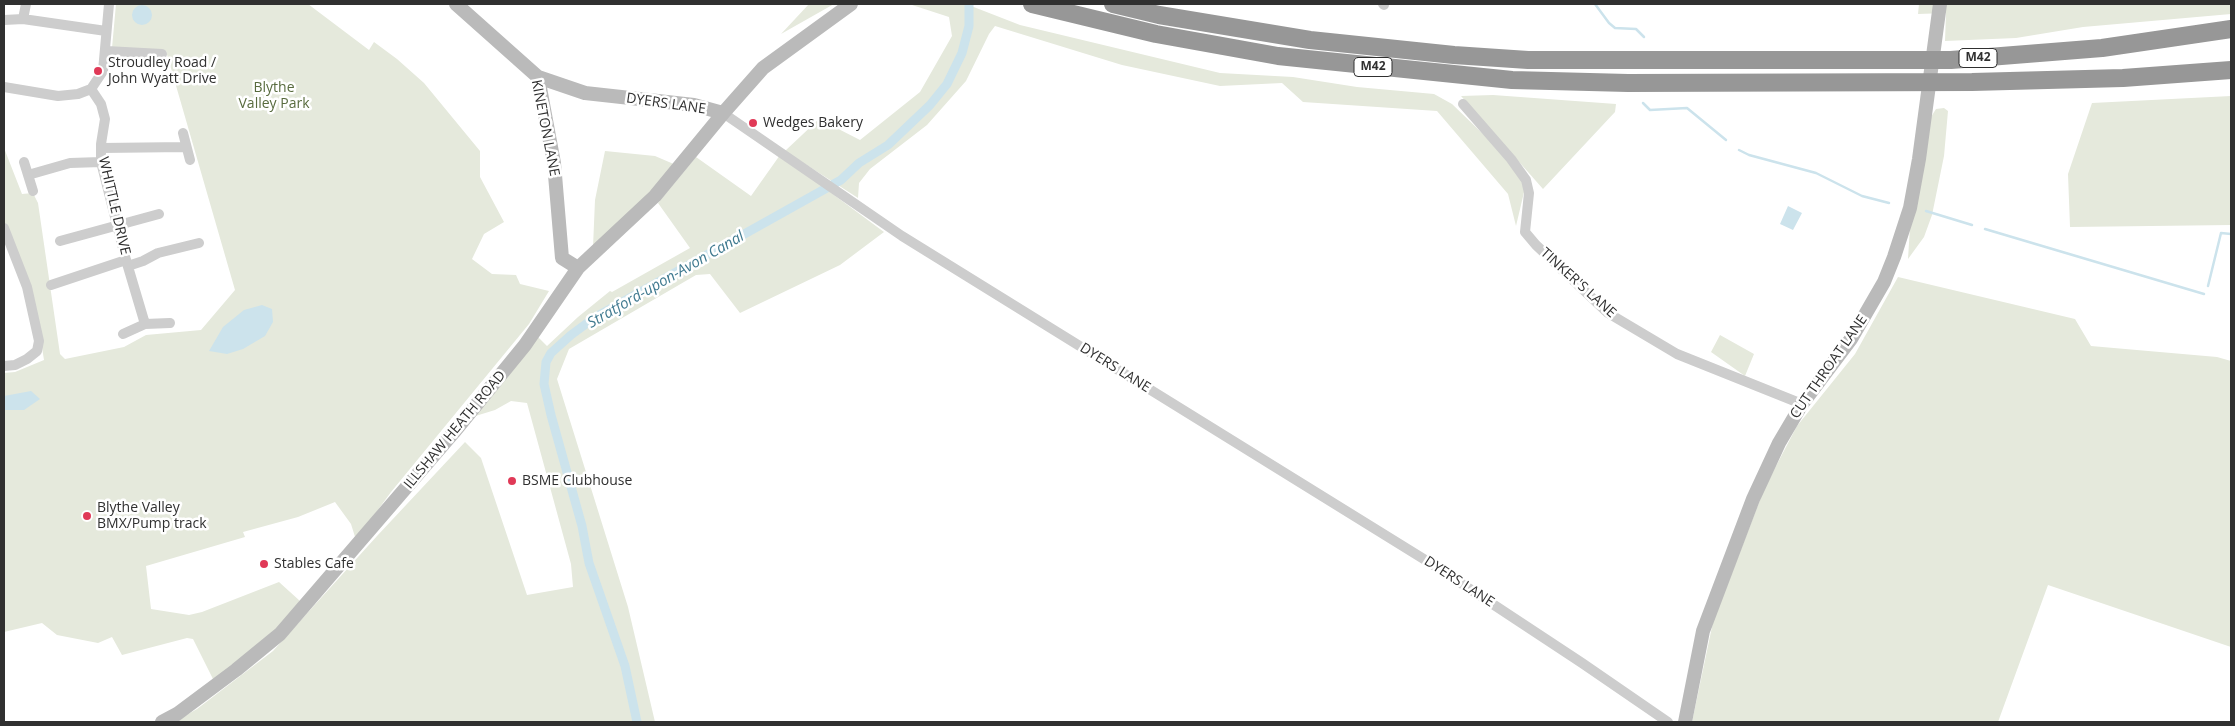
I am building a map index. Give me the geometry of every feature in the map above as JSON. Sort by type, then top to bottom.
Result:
[{"type":"highway","name":"M42","points":[[1032,4],[1156,34],[1278,56],[1512,80],[1628,83],[1972,82],[2123,78],[2231,70]]},
{"type":"highway","name":"M42","points":[[1113,4],[1159,15],[1310,40],[1454,55],[1528,60],[1951,60],[2102,48],[2231,29]]},
{"type":"highway","name":"M42","points":[[2123,78],[2197,83],[2231,81]]},
{"type":"street","points":[[23,19],[26,4]]},
{"type":"street","points":[[4,86],[58,96],[78,94],[91,89],[103,71],[109,4]]},
{"type":"street","name":"KINETON LANE","points":[[456,4],[538,77],[554,163],[562,258],[562,288]]},
{"type":"street","name":"ILLSHAW HEATH ROAD","points":[[162,722],[177,714],[222,681],[280,634],[454,432],[533,335],[562,288],[578,268],[655,196],[723,113],[763,68],[851,4]]},
{"type":"street","name":"CUT THROAT LANE","points":[[1685,722],[1703,631],[1753,499],[1779,443],[1802,404],[1851,339],[1884,282],[1891,265],[1910,208],[1940,4]]},
{"type":"street","points":[[4,20],[23,19],[106,31]]},
{"type":"street","points":[[106,50],[162,54]]},
{"type":"street","name":"DYERS LANE","points":[[538,77],[585,93],[694,105],[723,113],[816,175],[902,236],[1435,566],[1668,722]]},
{"type":"street","name":"WHITTLE DRIVE","points":[[91,89],[101,104],[105,119],[101,148],[102,162],[127,263],[145,324]]},
{"type":"street","name":"TINKER'S LANE","points":[[1462,104],[1511,159],[1526,180],[1529,193],[1525,232],[1536,245],[1608,313],[1677,354],[1802,404]]},
{"type":"street","points":[[183,133],[190,160]]},
{"type":"street","points":[[101,148],[186,147]]},
{"type":"street","points":[[24,162],[33,192]]},
{"type":"street","points":[[28,175],[70,163],[102,162]]},
{"type":"street","points":[[60,241],[159,214]]},
{"type":"street","points":[[4,228],[27,287],[39,341],[37,350],[27,359],[15,365],[4,366]]},
{"type":"street","points":[[51,285],[127,263],[143,261],[158,253],[199,243]]},
{"type":"street","points":[[562,258],[578,268]]},
{"type":"street","points":[[123,334],[145,324],[170,323]]},
{"type":"green space","name":"Blythe Valley Park","points":[[116,4],[308,4],[369,50],[374,42],[424,83],[480,151],[480,177],[504,222],[484,234],[472,259],[492,274],[516,275],[520,284],[549,291],[529,324],[391,492],[356,540],[351,524],[335,502],[298,517],[243,532],[245,537],[146,566],[151,609],[189,615],[202,612],[279,582],[300,601],[289,618],[222,675],[213,679],[193,639],[187,638],[122,655],[112,637],[98,643],[57,635],[42,623],[4,632],[4,373],[15,372],[44,360],[40,335],[4,221],[4,148],[22,194],[33,193],[38,203],[60,354],[65,359],[124,347],[146,335],[201,330],[235,290],[166,51],[112,48]]},
{"type":"green space","points":[[809,4],[834,4],[781,34]]},
{"type":"green space","points":[[909,4],[966,4],[1020,25],[1220,73],[1293,77],[1357,87],[1434,94],[1452,104],[1511,161],[1525,188],[1516,226],[1508,194],[1437,111],[1303,102],[1282,83],[1220,86],[1122,65],[995,26],[989,34],[966,81],[927,125],[870,169],[859,183],[858,198],[785,151],[819,119],[860,140],[920,92],[952,36],[949,17]]},
{"type":"green space","points":[[1919,4],[2231,4],[2231,14],[2083,27],[2016,38],[1945,41],[1946,13],[1918,14]]},
{"type":"green space","points":[[1493,95],[1616,104],[1615,112],[1543,189],[1461,96]]},
{"type":"green space","points":[[2231,96],[2231,225],[2070,227],[2068,174],[2092,103]]},
{"type":"green space","points":[[1944,108],[1948,111],[1944,156],[1932,215],[1924,237],[1908,259],[1910,227],[1931,117],[1936,109]]},
{"type":"green space","points":[[605,151],[655,156],[676,165],[651,192],[593,247],[595,200]]},
{"type":"green space","points":[[780,155],[884,232],[840,265],[740,313],[710,274],[696,275],[569,349],[557,379],[628,607],[655,722],[174,722],[197,709],[273,651],[465,442],[481,458],[527,595],[573,587],[571,564],[527,403],[511,401],[495,410],[469,418],[538,337],[547,346],[610,291],[612,292],[690,248],[658,203],[696,157],[751,196]]},
{"type":"green space","points":[[1898,277],[2075,319],[2091,346],[2217,357],[2231,361],[2231,647],[2048,585],[1998,722],[1692,722],[1713,622],[1765,487],[1797,426],[1855,354]]},
{"type":"green space","points":[[1720,335],[1754,354],[1745,376],[1711,352]]},
{"type":"water","points":[[138,5],[146,5],[152,11],[152,19],[146,25],[138,25],[132,19],[132,11]]},
{"type":"water","points":[[1788,206],[1802,213],[1793,230],[1780,224]]},
{"type":"water","points":[[262,305],[272,309],[273,322],[265,336],[243,349],[227,354],[209,351],[223,327],[244,310]]},
{"type":"water","points":[[31,391],[40,399],[24,410],[4,410],[4,396]]},
{"type":"waterway","name":"Stratford-upon-Avon Canal","points":[[637,722],[625,666],[589,563],[582,526],[551,415],[544,384],[546,362],[551,353],[594,318],[841,180],[859,163],[888,145],[930,105],[947,84],[962,53],[969,26],[969,4]]},
{"type":"waterway","points":[[1595,4],[1615,28],[1636,29],[1644,37]]},
{"type":"waterway","points":[[1643,103],[1650,110],[1687,108],[1726,140]]},
{"type":"waterway","points":[[1739,150],[1749,155],[1816,173],[1862,196],[1889,203]]},
{"type":"waterway","points":[[1926,211],[1972,225]]},
{"type":"waterway","points":[[1985,229],[2204,294]]},
{"type":"waterway","points":[[2208,286],[2221,233],[2231,234]]},
{"type":"place","name":"Stroudley Road / John Wyatt Drive","points":[[98,71]]},
{"type":"place","name":"Wedges Bakery","points":[[753,123]]},
{"type":"place","name":"BSME Clubhouse","points":[[512,481]]},
{"type":"place","name":"Blythe Valley BMX/Pump track","points":[[87,516]]},
{"type":"place","name":"Stables Cafe","points":[[264,564]]}]
